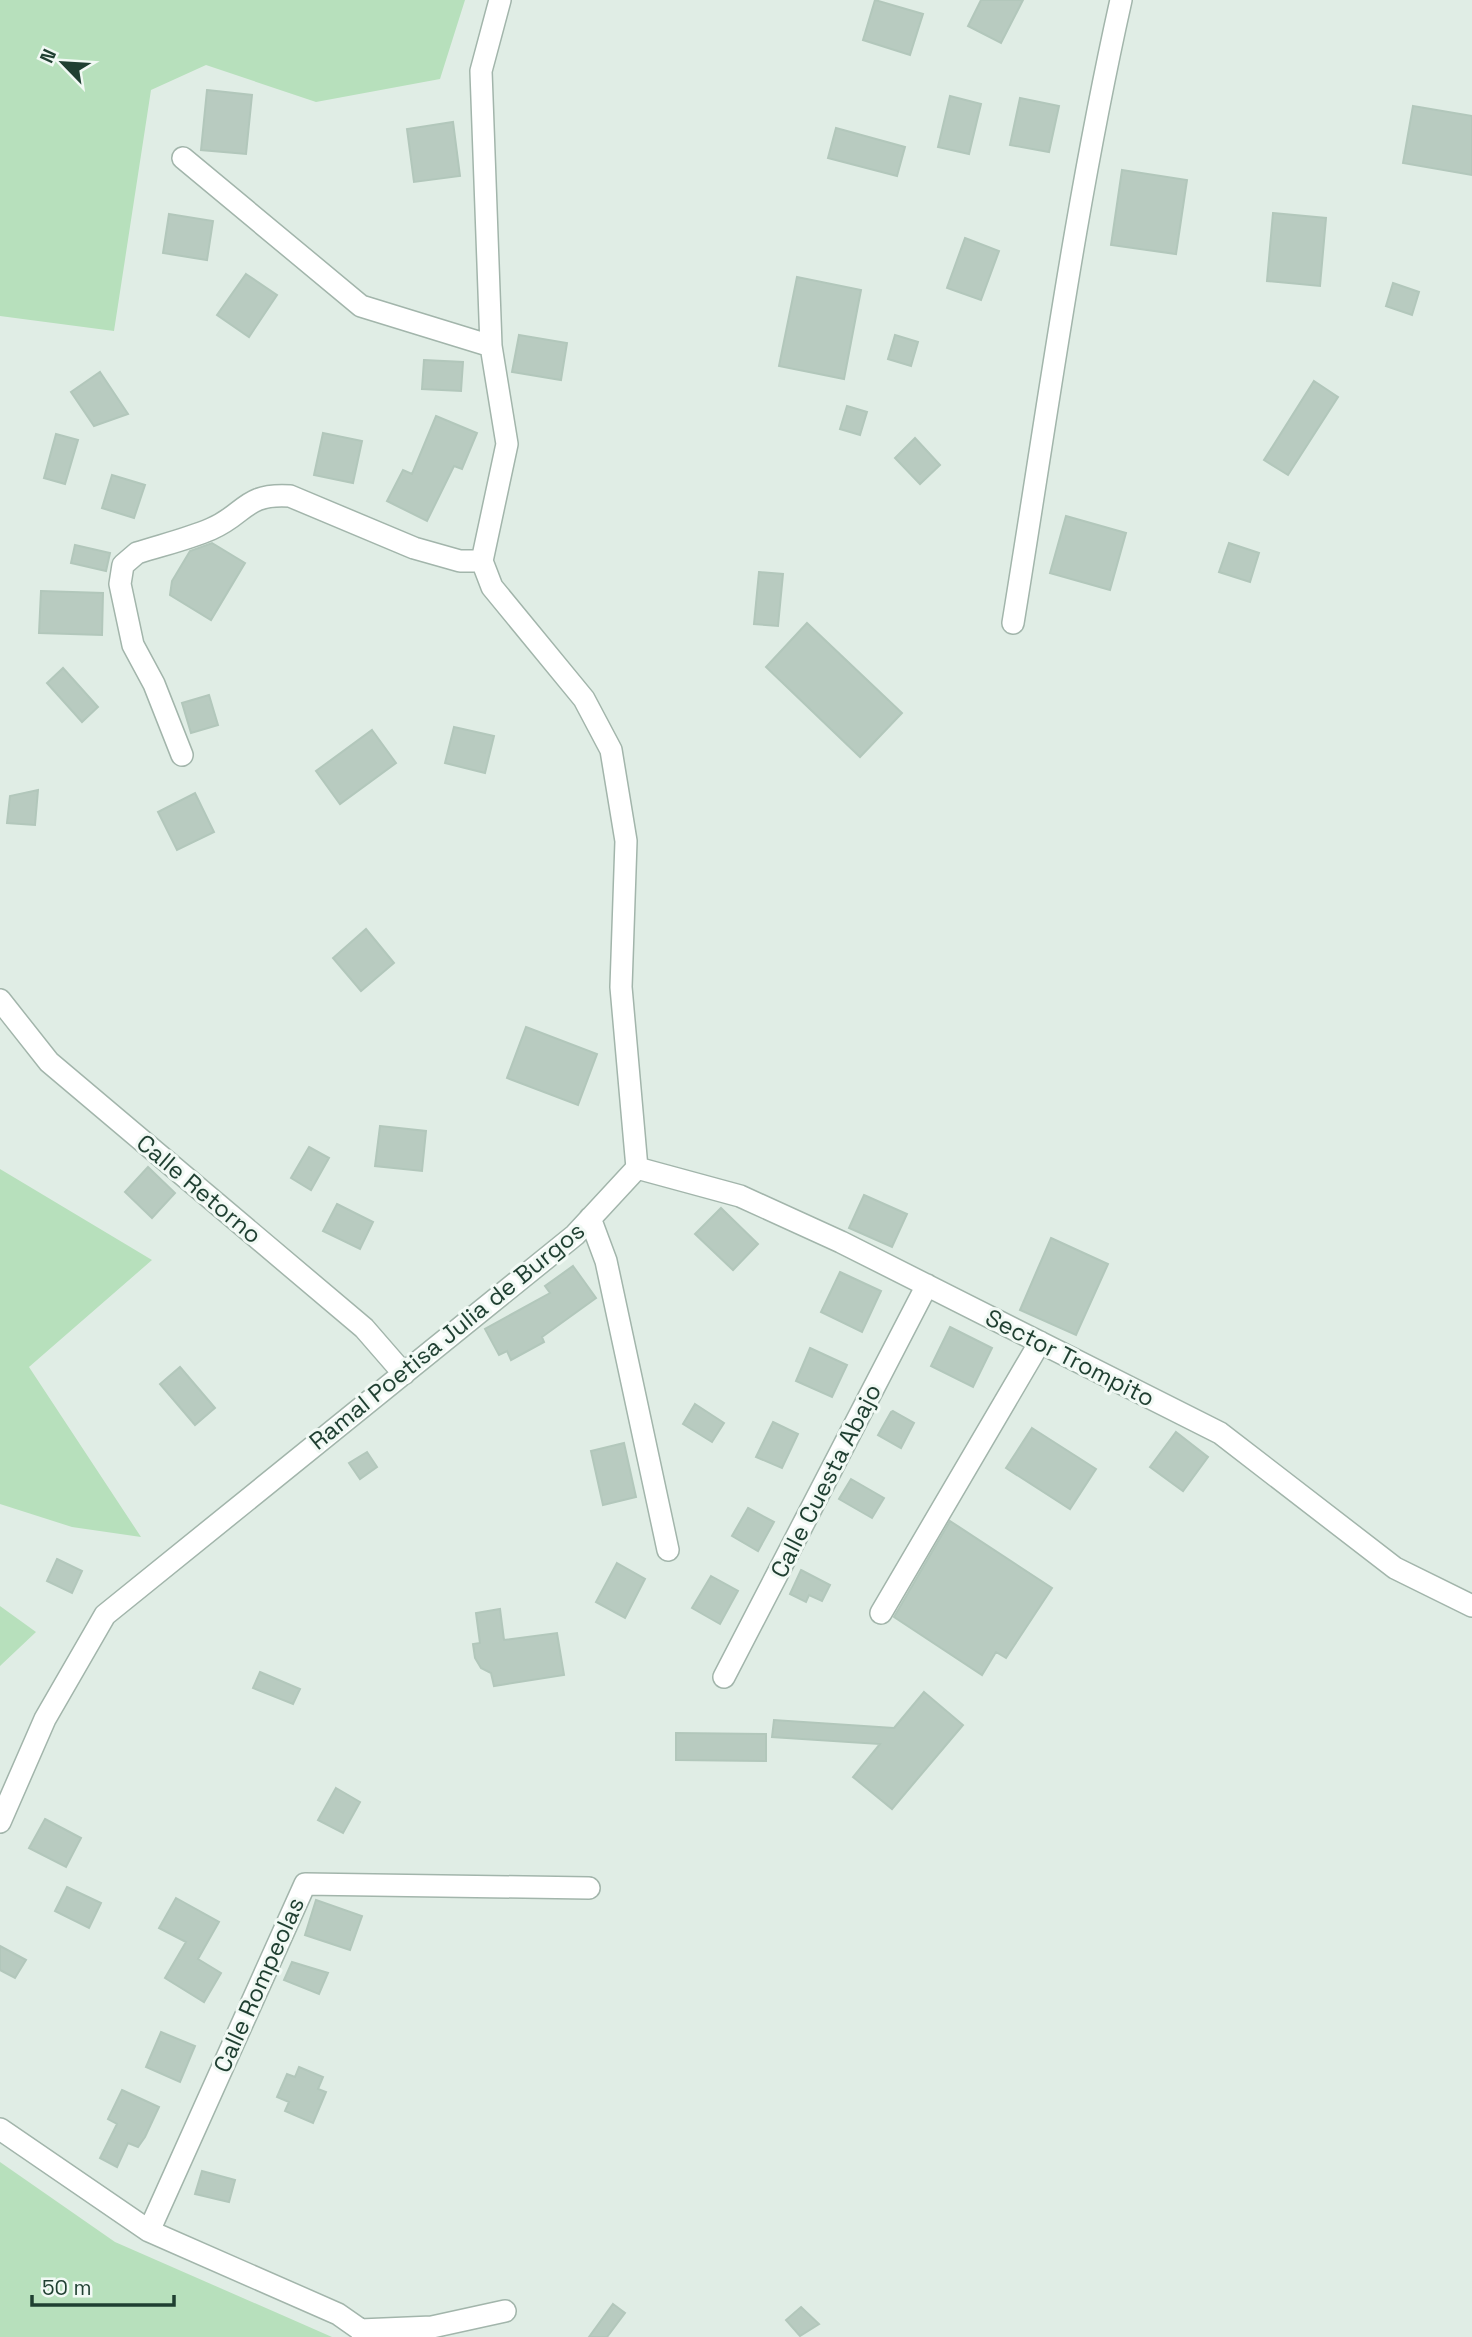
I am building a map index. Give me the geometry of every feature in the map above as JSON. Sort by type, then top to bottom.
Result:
[{"type":"street","points":[[500,0],[481,71],[491,346],[506,444],[482,561],[492,587],[584,699],[611,750],[626,841],[621,987],[637,1168]]},
{"type":"street","points":[[1013,624],[1099,102],[1121,0]]},
{"type":"street","points":[[183,158],[361,306],[491,346]]},
{"type":"street","points":[[181,755],[154,684],[134,645],[120,584],[123,565],[129,558],[137,553],[208,531],[222,524],[250,502],[271,495],[290,496],[415,548],[460,561],[482,561]]},
{"type":"street","name":"Calle Retorno","points":[[0,999],[49,1062],[364,1328],[404,1374]]},
{"type":"street","name":"Ramal Poetisa Julia de Burgos","points":[[0,1822],[45,1718],[105,1615],[575,1235],[637,1168]]},
{"type":"street","name":"Sector Trompito","points":[[637,1168],[740,1196],[841,1242],[1220,1433],[1395,1568],[1472,1606]]},
{"type":"street","points":[[590,1219],[607,1261],[668,1550]]},
{"type":"street","name":"Calle Cuesta Abajo","points":[[724,1677],[927,1285]]},
{"type":"street","points":[[881,1613],[1040,1342]]},
{"type":"street","name":"Calle Rompeolas","points":[[149,2231],[305,1884],[589,1888]]},
{"type":"street","points":[[0,2129],[149,2231],[338,2314],[365,2333],[432,2327],[505,2311]]},
{"type":"green space","points":[[0,0],[465,0],[440,79],[316,102],[206,65],[151,90],[114,331],[0,316]]},
{"type":"green space","points":[[0,1169],[152,1260],[29,1367],[141,1537],[72,1527],[0,1504]]},
{"type":"green space","points":[[0,1606],[36,1632],[0,1666]]},
{"type":"green space","points":[[0,2162],[115,2242],[332,2337],[0,2337]]},
{"type":"building","points":[[875,0],[923,14],[910,55],[863,40]]},
{"type":"building","points":[[981,0],[1023,0],[1001,43],[968,26]]},
{"type":"building","points":[[207,90],[252,95],[246,154],[201,150]]},
{"type":"building","points":[[950,96],[981,104],[969,154],[938,147]]},
{"type":"building","points":[[1020,98],[1059,106],[1049,152],[1010,145]]},
{"type":"building","points":[[1413,106],[1472,116],[1472,175],[1403,163]]},
{"type":"building","points":[[453,122],[460,176],[414,182],[407,129]]},
{"type":"building","points":[[836,128],[905,147],[897,176],[828,158]]},
{"type":"building","points":[[1122,170],[1187,180],[1176,254],[1111,245]]},
{"type":"building","points":[[1273,213],[1326,218],[1320,286],[1267,281]]},
{"type":"building","points":[[169,214],[213,221],[207,260],[163,253]]},
{"type":"building","points":[[965,238],[999,251],[981,300],[947,288]]},
{"type":"building","points":[[246,274],[277,295],[249,337],[217,315]]},
{"type":"building","points":[[797,277],[861,290],[844,379],[779,366]]},
{"type":"building","points":[[1393,283],[1419,292],[1412,315],[1386,306]]},
{"type":"building","points":[[519,335],[567,343],[561,380],[512,372]]},
{"type":"building","points":[[895,335],[918,342],[911,366],[888,359]]},
{"type":"building","points":[[424,360],[463,362],[461,391],[422,389]]},
{"type":"building","points":[[100,372],[128,414],[94,426],[71,392]]},
{"type":"building","points":[[1314,381],[1338,397],[1288,475],[1264,460]]},
{"type":"building","points":[[847,406],[867,412],[860,435],[840,429]]},
{"type":"building","points":[[436,416],[477,433],[462,469],[454,466],[427,521],[387,501],[403,470],[412,474]]},
{"type":"building","points":[[323,433],[362,441],[353,483],[314,475]]},
{"type":"building","points":[[56,434],[78,440],[65,484],[44,478]]},
{"type":"building","points":[[915,438],[940,465],[920,484],[895,458]]},
{"type":"building","points":[[112,475],[145,485],[134,518],[102,508]]},
{"type":"building","points":[[1066,516],[1126,533],[1110,590],[1050,573]]},
{"type":"building","points":[[212,543],[245,563],[211,620],[170,595],[172,581],[190,551]]},
{"type":"building","points":[[1229,543],[1259,553],[1250,582],[1219,572]]},
{"type":"building","points":[[75,545],[110,553],[106,571],[71,563]]},
{"type":"building","points":[[759,572],[783,574],[778,626],[754,624]]},
{"type":"building","points":[[41,591],[103,593],[102,635],[39,633]]},
{"type":"building","points":[[807,623],[902,713],[860,757],[766,667]]},
{"type":"building","points":[[63,668],[98,707],[82,722],[47,683]]},
{"type":"building","points":[[209,695],[218,725],[191,733],[182,703]]},
{"type":"building","points":[[454,727],[494,736],[485,773],[445,763]]},
{"type":"building","points":[[372,730],[396,763],[340,804],[316,771]]},
{"type":"building","points":[[38,790],[35,825],[7,823],[10,796]]},
{"type":"building","points":[[195,793],[214,832],[177,850],[158,812]]},
{"type":"building","points":[[366,929],[394,963],[361,991],[333,958]]},
{"type":"building","points":[[526,1027],[597,1054],[578,1105],[507,1078]]},
{"type":"building","points":[[380,1126],[426,1131],[422,1171],[375,1166]]},
{"type":"building","points":[[309,1147],[329,1158],[311,1190],[291,1178]]},
{"type":"building","points":[[148,1167],[175,1193],[152,1218],[125,1192]]},
{"type":"building","points":[[864,1195],[907,1214],[892,1247],[849,1228]]},
{"type":"building","points":[[337,1204],[373,1222],[360,1249],[323,1231]]},
{"type":"building","points":[[721,1208],[758,1244],[733,1270],[695,1234]]},
{"type":"building","points":[[1051,1238],[1108,1264],[1076,1335],[1020,1310]]},
{"type":"building","points":[[573,1266],[596,1298],[542,1337],[544,1342],[511,1360],[507,1351],[499,1355],[485,1329],[550,1293],[545,1286]]},
{"type":"building","points":[[840,1272],[881,1291],[862,1332],[821,1312]]},
{"type":"building","points":[[950,1327],[992,1348],[973,1387],[931,1366]]},
{"type":"building","points":[[810,1348],[847,1365],[832,1397],[796,1381]]},
{"type":"building","points":[[180,1367],[215,1408],[195,1425],[160,1384]]},
{"type":"building","points":[[695,1404],[724,1423],[712,1442],[683,1424]]},
{"type":"building","points":[[893,1411],[914,1423],[901,1448],[878,1435]]},
{"type":"building","points":[[773,1422],[798,1434],[782,1468],[756,1457]]},
{"type":"building","points":[[1032,1428],[1096,1469],[1070,1509],[1006,1468]]},
{"type":"building","points":[[1176,1432],[1208,1457],[1183,1491],[1150,1467]]},
{"type":"building","points":[[624,1443],[636,1497],[603,1505],[591,1451]]},
{"type":"building","points":[[367,1452],[377,1467],[360,1479],[349,1463]]},
{"type":"building","points":[[851,1479],[884,1498],[872,1518],[839,1499]]},
{"type":"building","points":[[748,1508],[774,1522],[758,1551],[732,1536]]},
{"type":"building","points":[[950,1521],[1052,1588],[1006,1658],[996,1652],[982,1675],[894,1617]]},
{"type":"building","points":[[57,1559],[82,1571],[72,1593],[47,1581]]},
{"type":"building","points":[[617,1563],[645,1579],[625,1618],[596,1602]]},
{"type":"building","points":[[801,1570],[830,1585],[822,1601],[809,1595],[806,1602],[790,1594]]},
{"type":"building","points":[[711,1576],[738,1591],[720,1624],[692,1608]]},
{"type":"building","points":[[500,1609],[504,1640],[557,1633],[564,1675],[494,1686],[491,1673],[481,1668],[475,1658],[473,1644],[480,1643],[476,1613]]},
{"type":"building","points":[[260,1672],[300,1689],[293,1704],[253,1688]]},
{"type":"building","points":[[924,1692],[963,1725],[892,1809],[853,1777],[880,1744],[772,1737],[774,1720],[894,1728]]},
{"type":"building","points":[[676,1733],[766,1734],[766,1761],[676,1760]]},
{"type":"building","points":[[336,1788],[360,1802],[343,1833],[318,1820]]},
{"type":"building","points":[[45,1819],[81,1838],[66,1867],[29,1848]]},
{"type":"building","points":[[67,1887],[101,1903],[89,1928],[55,1911]]},
{"type":"building","points":[[176,1898],[219,1922],[198,1959],[221,1973],[204,2002],[165,1978],[186,1942],[159,1928]]},
{"type":"building","points":[[316,1900],[362,1916],[350,1950],[305,1935]]},
{"type":"building","points":[[0,1946],[26,1960],[15,1978],[0,1970]]},
{"type":"building","points":[[292,1962],[328,1973],[319,1994],[284,1980]]},
{"type":"building","points":[[161,2032],[195,2046],[180,2082],[146,2067]]},
{"type":"building","points":[[299,2067],[323,2077],[318,2089],[326,2092],[313,2123],[285,2111],[289,2102],[277,2097],[287,2074],[295,2077]]},
{"type":"building","points":[[122,2090],[159,2107],[138,2147],[128,2143],[117,2167],[100,2158],[117,2124],[108,2119]]},
{"type":"building","points":[[202,2171],[235,2180],[229,2202],[195,2194]]},
{"type":"building","points":[[613,2304],[625,2313],[607,2337],[589,2337]]},
{"type":"building","points":[[801,2307],[819,2324],[800,2336],[786,2320]]}]
